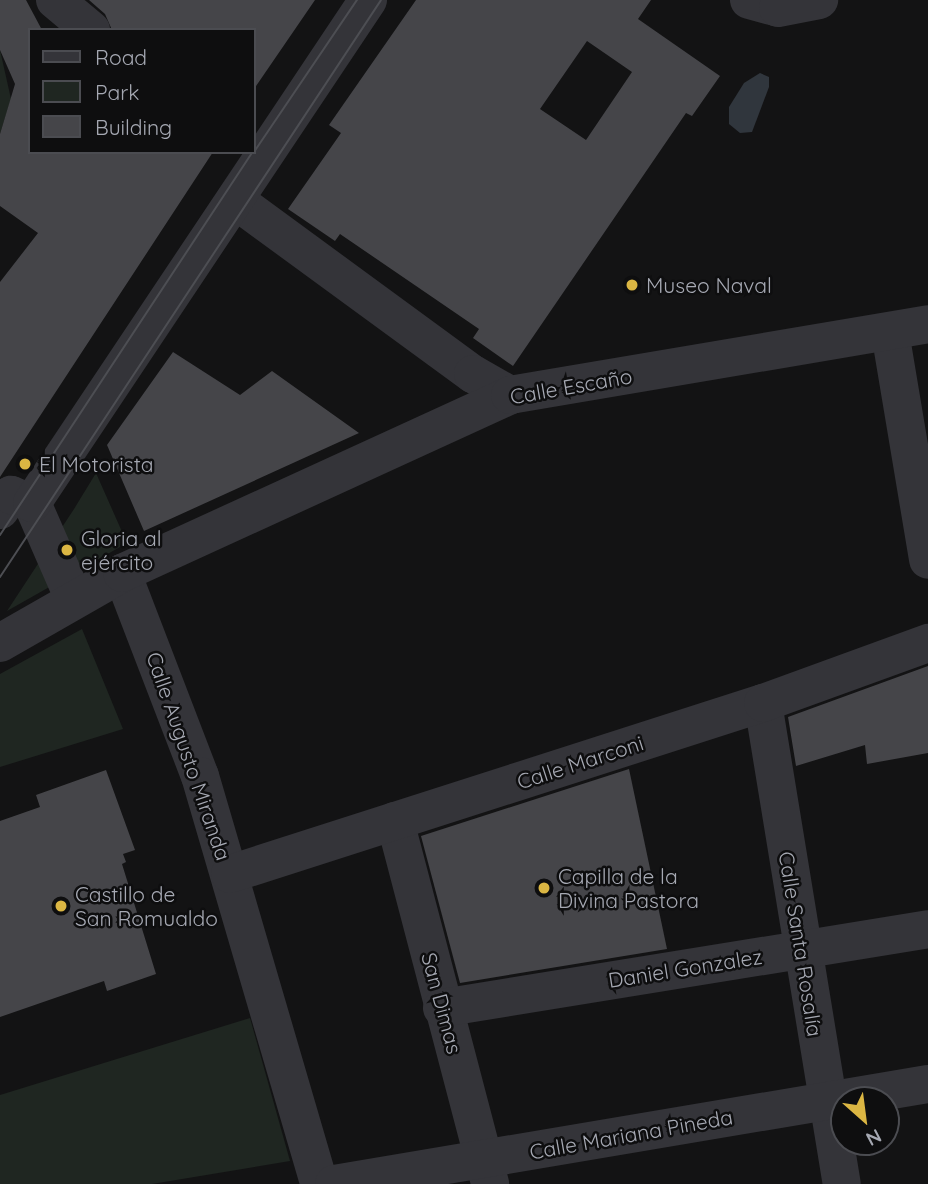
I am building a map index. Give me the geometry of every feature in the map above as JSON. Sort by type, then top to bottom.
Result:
[{"type":"street","points":[[55,0],[89,28]]},
{"type":"street","points":[[73,597],[27,497],[235,200],[260,148],[368,0]]},
{"type":"street","points":[[749,0],[778,8],[819,0]]},
{"type":"street","points":[[235,200],[472,374],[510,394]]},
{"type":"street","name":"Calle Escaño","points":[[0,643],[73,597],[122,573],[510,394],[928,324]]},
{"type":"street","points":[[890,332],[928,560]]},
{"type":"street","name":"Calle Augusto Miranda","points":[[122,573],[200,776],[319,1184]]},
{"type":"street","name":"Calle Marconi","points":[[230,874],[763,703],[928,643]]},
{"type":"street","name":"Calle Santa Rosalía","points":[[763,703],[842,1184]]},
{"type":"street","name":"San Dimas","points":[[396,821],[442,1008],[487,1172]]},
{"type":"street","name":"Daniel Gonzalez","points":[[442,1008],[928,929]]},
{"type":"street","name":"Calle Mariana Pineda","points":[[334,1184],[487,1172],[827,1100],[928,1084]]},
{"type":"green space","points":[[0,50],[11,99],[0,134]]},
{"type":"green space","points":[[96,473],[127,543],[7,611],[74,509]]},
{"type":"green space","points":[[82,629],[123,729],[0,767],[0,674]]},
{"type":"green space","points":[[250,1018],[290,1161],[152,1184],[0,1184],[0,1095]]},
{"type":"shaded area","points":[[760,73],[769,77],[769,87],[752,132],[740,133],[729,124],[729,107],[744,83]]},
{"type":"building","points":[[0,0],[26,0],[41,28],[28,28],[28,154],[212,154],[0,477],[0,282],[38,233],[0,206],[0,134],[15,84],[0,50]]},
{"type":"building","points":[[89,0],[315,0],[256,86],[256,28],[111,28],[105,14]]},
{"type":"building","points":[[416,0],[651,0],[638,19],[720,76],[692,116],[686,113],[513,366],[473,338],[479,329],[340,234],[335,241],[288,209],[341,133],[329,125]],"holes":[[[587,41],[632,72],[586,140],[540,109]]]},
{"type":"building","points":[[173,352],[240,395],[272,371],[359,433],[144,531],[107,445]]},
{"type":"building","points":[[928,666],[928,753],[867,764],[865,745],[796,766],[788,717]]},
{"type":"building","name":"Capilla de la Divina Pastora","points":[[629,769],[667,949],[460,983],[421,836]]},
{"type":"building","name":"Castillo de San Romualdo","points":[[106,770],[135,850],[123,854],[126,862],[122,864],[156,974],[107,991],[104,981],[0,1017],[0,821],[40,807],[36,795]]},
{"type":"tram line","points":[[256,149],[357,0]]},
{"type":"tram line","points":[[0,577],[381,0]]},
{"type":"tram line","points":[[0,535],[252,154]]},
{"type":"place","name":"Museo Naval","points":[[632,285]]},
{"type":"place","name":"El Motorista","points":[[25,464]]},
{"type":"place","name":"Gloria al ejército","points":[[67,550]]},
{"type":"place","name":"Capilla de la Divina Pastora","points":[[544,888]]},
{"type":"place","name":"Castillo de San Romualdo","points":[[61,906]]}]
